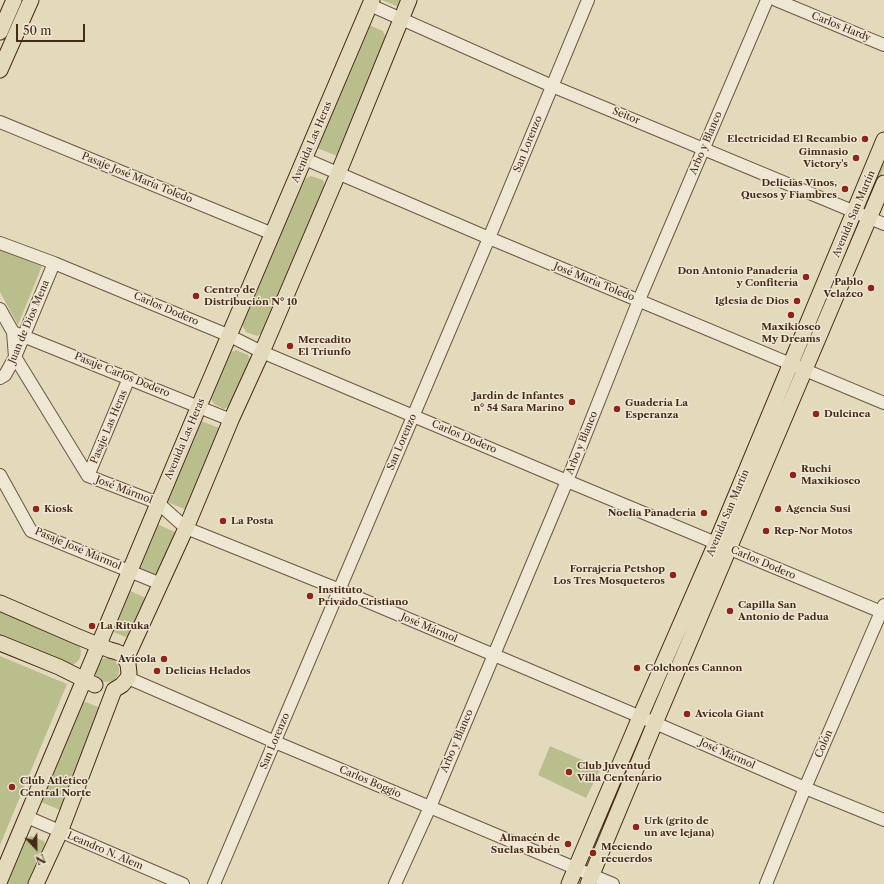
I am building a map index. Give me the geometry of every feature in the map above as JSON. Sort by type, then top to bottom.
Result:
[{"type":"main road","points":[[0,32],[14,0]]},
{"type":"main road","points":[[0,70],[31,0]]},
{"type":"main road","points":[[0,603],[95,664],[106,690],[114,690],[122,685],[161,584],[338,174],[409,0]]},
{"type":"main road","name":"Avenida Las Heras","points":[[0,880],[95,664],[130,571],[158,503],[371,2]]},
{"type":"main road","name":"Avenida San Martín","points":[[590,880],[655,723],[723,546],[790,364],[884,140]]},
{"type":"main road","name":"Avenida San Martín","points":[[569,884],[640,716],[723,546],[805,370],[884,183]]},
{"type":"main road","points":[[0,643],[59,667],[95,664],[117,652],[128,669]]},
{"type":"main road","points":[[36,884],[60,832],[114,690]]},
{"type":"street","name":"San Lorenzo","points":[[214,884],[490,238],[588,0]]},
{"type":"street","name":"Arbo y Blanco","points":[[395,884],[430,807],[567,482],[639,300],[767,0]]},
{"type":"street","name":"Carlos Hardy","points":[[776,0],[884,45]]},
{"type":"street","name":"Seitor","points":[[371,2],[401,19],[552,86],[884,224]]},
{"type":"street","name":"Pasaje José María Toledo","points":[[0,122],[273,234]]},
{"type":"street","name":"José María Toledo","points":[[305,159],[884,404]]},
{"type":"street","name":"Carlos Dodero","points":[[0,243],[54,263],[230,336],[262,352],[567,482],[883,610]]},
{"type":"street","name":"Juan de Dios Mena","points":[[0,378],[5,375],[15,357],[18,334],[54,263]]},
{"type":"street","points":[[0,309],[18,334]]},
{"type":"street","name":"Pasaje Carlos Dodero","points":[[18,334],[231,420]]},
{"type":"street","name":"José Mármol","points":[[15,357],[88,476],[158,503],[186,528],[340,590],[640,716],[805,788],[884,820]]},
{"type":"street","name":"Pasaje Las Heras","points":[[88,476],[129,378]]},
{"type":"street","name":"Pasaje José Mármol","points":[[0,475],[31,531],[161,584]]},
{"type":"street","name":"Colón","points":[[766,884],[805,788],[883,610]]},
{"type":"street","name":"Carlos Boggio","points":[[128,669],[275,742],[575,869],[590,880],[613,884]]},
{"type":"street","name":"Leandro N. Alem","points":[[27,817],[183,884]]},
{"type":"green space","points":[[382,0],[402,0],[399,7]]},
{"type":"green space","points":[[369,25],[383,31],[386,38],[337,156],[315,147],[363,32]]},
{"type":"green space","points":[[884,149],[884,168],[869,203],[863,200]]},
{"type":"green space","points":[[311,176],[323,180],[327,190],[266,331],[257,336],[246,332],[241,323],[302,180]]},
{"type":"green space","points":[[0,249],[42,266],[18,325],[0,292]]},
{"type":"green space","points":[[236,350],[248,355],[251,362],[231,405],[224,409],[214,404],[210,397],[229,353]]},
{"type":"green space","points":[[201,421],[222,429],[187,510],[167,502]]},
{"type":"green space","points":[[157,524],[177,533],[159,576],[139,568]]},
{"type":"green space","points":[[128,590],[148,599],[131,639],[111,631]]},
{"type":"green space","points":[[0,611],[79,644],[81,656],[75,664],[67,667],[0,637]]},
{"type":"green space","name":"Club Atlético Central Norte","points":[[0,656],[67,684],[0,845]]},
{"type":"green space","points":[[107,658],[116,661],[119,670],[116,679],[107,682],[98,679],[95,670],[98,661]]},
{"type":"green space","points":[[83,701],[101,708],[60,810],[41,802]]},
{"type":"green space","points":[[637,733],[644,735],[595,856],[588,854]]},
{"type":"green space","name":"Club Juventud Villa Centenario","points":[[550,746],[601,768],[586,798],[538,775]]},
{"type":"green space","points":[[31,836],[44,841],[46,849],[31,884],[3,884],[22,840]]},
{"type":"place","name":"Electricidad El Recambio","points":[[865,139]]},
{"type":"place","name":"Gimnasio Victory's","points":[[856,158]]},
{"type":"place","name":"Delicias Vinos, Quesos y Fiambres","points":[[845,189]]},
{"type":"place","name":"Don Antonio Panadería y Confitería","points":[[806,277]]},
{"type":"place","name":"Pablo Velazco","points":[[871,288]]},
{"type":"place","name":"Centro de Distribución Nº 10","points":[[196,296]]},
{"type":"place","name":"Iglesia de Dios","points":[[797,301]]},
{"type":"place","name":"Maxikiosco My Dreams","points":[[791,315]]},
{"type":"place","name":"Mercadito El Triunfo","points":[[290,346]]},
{"type":"place","name":"Jardín de Infantes nº 54 Sara Marino","points":[[572,402]]},
{"type":"place","name":"Guadería La Esperanza","points":[[617,409]]},
{"type":"place","name":"Dulcinea","points":[[816,414]]},
{"type":"place","name":"Ruchi Maxikiosco","points":[[793,475]]},
{"type":"place","name":"Kiosk","points":[[36,509]]},
{"type":"place","name":"Agencia Susi","points":[[778,509]]},
{"type":"place","name":"Noelia Panadería","points":[[704,513]]},
{"type":"place","name":"La Posta","points":[[223,521]]},
{"type":"place","name":"Rep-Nor Motos","points":[[766,531]]},
{"type":"place","name":"Forrajería Petshop Los Tres Mosqueteros","points":[[673,575]]},
{"type":"place","name":"Instituto Privado Cristiano","points":[[310,596]]},
{"type":"place","name":"Capilla San Antonio de Padua","points":[[730,611]]},
{"type":"place","name":"La Rituka","points":[[92,626]]},
{"type":"place","name":"Avícola","points":[[164,659]]},
{"type":"place","name":"Colchones Cannon","points":[[637,668]]},
{"type":"place","name":"Delicias Helados","points":[[157,671]]},
{"type":"place","name":"Avícola Giant","points":[[687,714]]},
{"type":"place","name":"Club Juventud Villa Centenario","points":[[569,772]]},
{"type":"place","name":"Club Atlético Central Norte","points":[[12,787]]},
{"type":"place","name":"Urk (grito de un ave lejana)","points":[[636,827]]},
{"type":"place","name":"Almacén de Suelas Rubén","points":[[568,844]]},
{"type":"place","name":"Meciendo recuerdos","points":[[593,853]]}]
